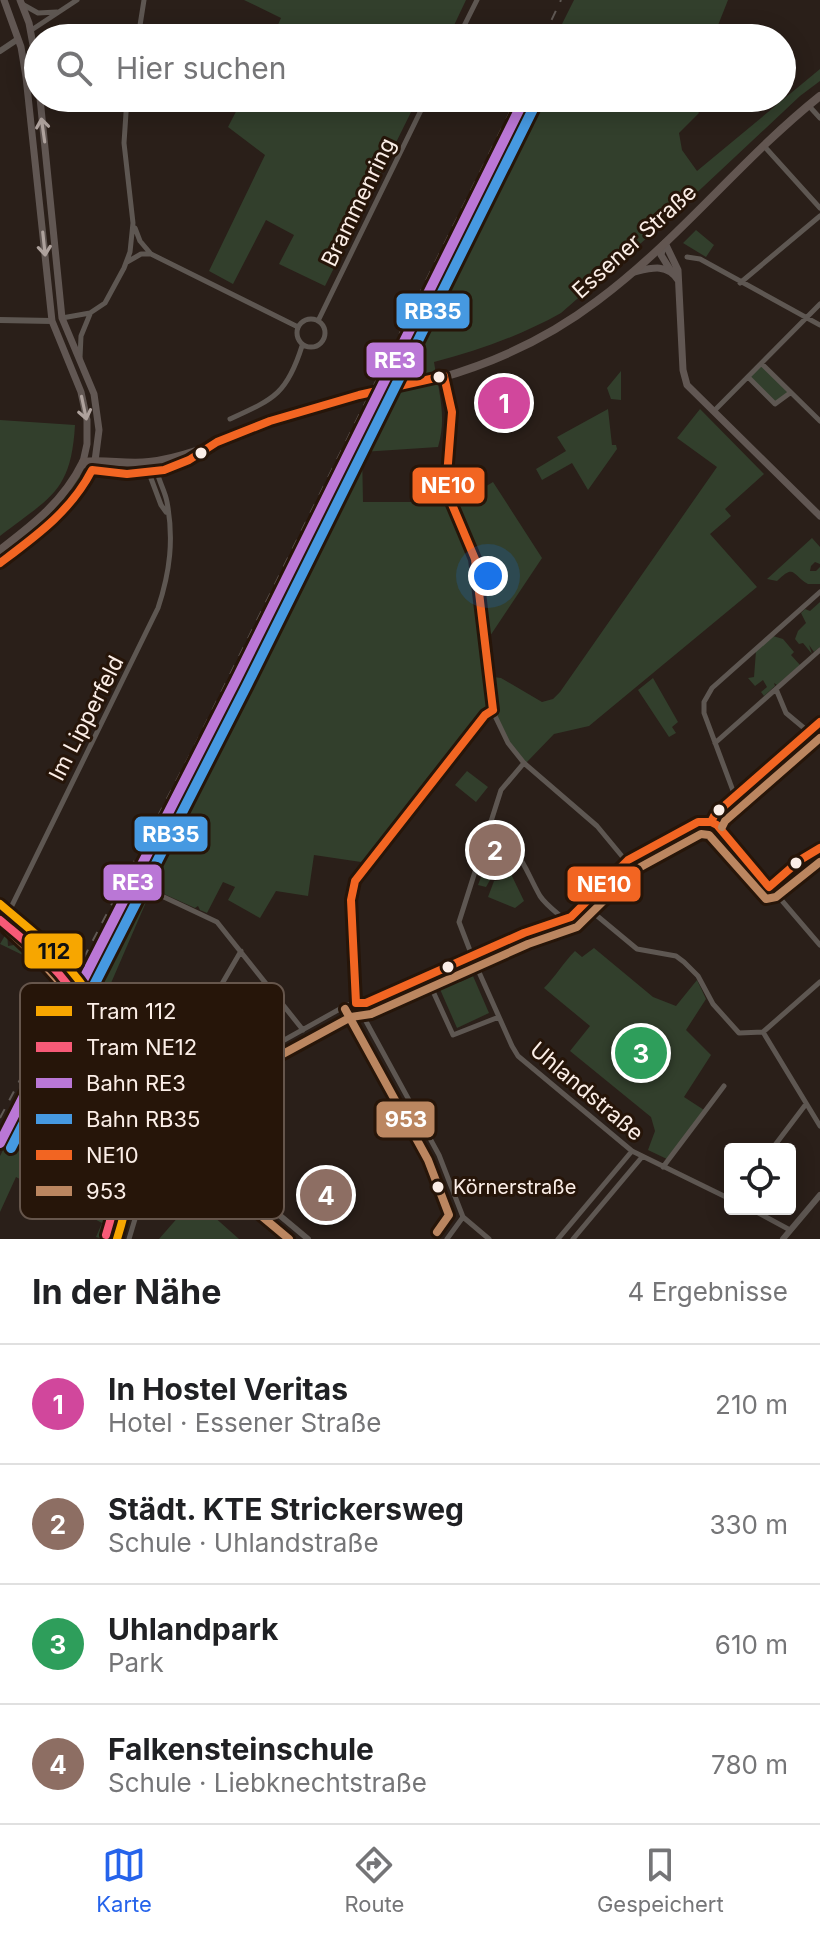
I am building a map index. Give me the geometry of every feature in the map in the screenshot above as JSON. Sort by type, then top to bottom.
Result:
[{"type":"main road","points":[[4,0],[24,68]]},
{"type":"main road","points":[[21,2],[28,24]]},
{"type":"main road","points":[[18,39],[24,35]]},
{"type":"main road","name":"Essener Straße","points":[[94,466],[151,462],[302,411],[444,376],[492,360],[556,329],[634,272],[764,145],[820,96]]},
{"type":"main road","points":[[0,550],[55,505],[70,487],[83,462],[87,440],[84,402],[52,321],[30,112]]},
{"type":"main road","points":[[0,563],[67,509],[81,493],[94,466],[99,423],[94,394],[62,318],[41,112]]},
{"type":"main road","points":[[665,243],[661,255],[679,282]]},
{"type":"main road","points":[[665,243],[677,267],[685,380],[692,392],[820,516]]},
{"type":"main road","points":[[634,272],[657,267],[671,271]]},
{"type":"main road","points":[[52,321],[62,318]]},
{"type":"main road","name":"Essener Straße","points":[[94,466],[127,474],[153,472],[189,460],[217,442]]},
{"type":"main road","points":[[83,462],[94,466]]},
{"type":"main road","points":[[151,462],[153,472]]},
{"type":"street","points":[[42,24],[77,0]]},
{"type":"street","points":[[140,24],[144,0]]},
{"type":"street","points":[[465,24],[477,0]]},
{"type":"street","points":[[21,2],[38,13],[58,11]]},
{"type":"street","points":[[0,51],[18,39]]},
{"type":"street","points":[[809,105],[820,118]]},
{"type":"street","points":[[80,359],[81,336],[90,313],[108,298],[131,245],[133,223],[124,143],[126,112]]},
{"type":"street","name":"Brammenring","points":[[230,419],[272,400],[279,393],[302,346],[311,348],[322,342],[325,331],[318,321],[420,112]]},
{"type":"street","points":[[764,145],[820,208]]},
{"type":"street","points":[[740,283],[820,216]]},
{"type":"street","points":[[133,223],[140,241],[151,254],[298,327]]},
{"type":"street","points":[[126,262],[137,255],[151,254]]},
{"type":"street","points":[[687,257],[700,259],[820,325]]},
{"type":"street","points":[[713,413],[820,304]]},
{"type":"street","points":[[62,318],[90,313]]},
{"type":"street","points":[[0,320],[52,321]]},
{"type":"street","points":[[302,346],[297,338],[298,327],[306,320],[318,321]]},
{"type":"street","points":[[762,364],[820,421]]},
{"type":"street","points":[[444,376],[452,412],[447,476],[451,502],[475,559],[493,710],[505,737],[524,763],[597,826],[626,861]]},
{"type":"street","points":[[748,377],[775,404],[790,393]]},
{"type":"street","name":"Im Lipperfeld","points":[[0,930],[158,608],[171,563],[171,537],[167,512],[161,505],[153,472]]},
{"type":"street","points":[[735,796],[704,709],[709,691],[820,592]]},
{"type":"street","points":[[715,743],[820,650]]},
{"type":"street","points":[[776,689],[786,713],[810,733]]},
{"type":"street","points":[[489,1239],[463,1217],[439,1155],[356,1003],[351,900],[355,881],[422,793],[485,715],[493,710]]},
{"type":"street","points":[[711,822],[715,814],[820,722]]},
{"type":"street","name":"Uhlandstraße","points":[[524,763],[502,787],[460,920],[461,931],[499,1017],[518,1056],[632,1151],[724,1196]]},
{"type":"street","points":[[284,1040],[356,1003],[366,1003],[564,919],[584,905],[626,861],[698,822],[717,825],[820,945]]},
{"type":"street","points":[[488,831],[500,836],[518,853],[542,899],[564,919]]},
{"type":"street","points":[[769,887],[800,860],[820,848]]},
{"type":"street","points":[[149,890],[217,922],[266,983]]},
{"type":"street","points":[[584,905],[635,948],[673,956],[684,962],[698,976],[713,1004],[739,1033],[763,1032],[820,982]]},
{"type":"street","points":[[222,983],[241,951]]},
{"type":"street","points":[[426,976],[453,1035],[499,1017]]},
{"type":"street","points":[[284,1006],[303,1030]]},
{"type":"street","points":[[763,1032],[820,1126]]},
{"type":"street","points":[[663,1167],[724,1086]]},
{"type":"street","points":[[777,1143],[806,1104]]},
{"type":"street","points":[[558,1239],[632,1151]]},
{"type":"street","points":[[573,1239],[642,1157]]},
{"type":"street","points":[[783,1239],[820,1195]]},
{"type":"street","points":[[762,1215],[790,1230]]},
{"type":"street","points":[[447,1239],[463,1217]]},
{"type":"street","points":[[129,1239],[135,1219]]},
{"type":"street","points":[[281,1219],[304,1238]]},
{"type":"green space","points":[[244,0],[466,0],[455,24],[278,24],[281,18]]},
{"type":"green space","points":[[574,0],[728,0],[719,24],[562,24]]},
{"type":"green space","points":[[820,69],[820,81],[796,100],[796,89]]},
{"type":"green space","points":[[236,112],[411,112],[325,286],[279,264],[294,235],[266,220],[233,284],[209,271],[265,155],[228,127]]},
{"type":"green space","points":[[520,112],[698,112],[679,133],[682,150],[697,171],[768,112],[783,112],[672,216],[561,313],[499,342],[434,362],[442,415],[438,447],[362,452],[363,502],[428,502],[445,496],[450,508],[493,482],[542,558],[490,636],[484,653],[486,676],[501,678],[542,702],[553,699],[717,467],[677,438],[700,409],[764,474],[725,509],[731,516],[710,534],[757,587],[589,726],[554,734],[526,763],[509,743],[492,710],[387,838],[361,862],[314,855],[308,896],[276,891],[260,918],[228,900],[235,887],[223,882],[207,913],[198,906],[195,908],[153,889],[149,860],[357,447]]},
{"type":"green space","points":[[696,230],[714,245],[706,257],[683,243]]},
{"type":"green space","points":[[762,364],[790,393],[778,404],[748,377]]},
{"type":"green space","points":[[621,371],[621,400],[611,399],[607,388]]},
{"type":"green space","points":[[608,409],[612,445],[616,445],[617,449],[588,490],[572,463],[542,480],[536,469],[566,451],[557,437]]},
{"type":"green space","points":[[0,420],[75,425],[73,448],[63,480],[45,502],[0,536]]},
{"type":"green space","points":[[79,476],[85,479],[62,510],[0,559],[0,553],[50,513],[70,492]]},
{"type":"green space","points":[[812,538],[820,547],[820,564],[815,562],[810,571],[820,567],[820,584],[808,584],[793,572],[777,581],[767,579]]},
{"type":"green space","points":[[820,602],[820,647],[814,652],[809,645],[812,654],[795,639],[806,623],[801,613],[805,609],[810,611]]},
{"type":"green space","points":[[773,636],[783,639],[800,665],[777,685],[774,683],[775,686],[764,696],[761,692],[767,687],[763,680],[755,686],[748,678],[754,677],[756,651]]},
{"type":"green space","points":[[653,678],[678,722],[672,727],[676,733],[669,737],[638,690]]},
{"type":"green space","points":[[467,771],[488,787],[476,802],[455,785]]},
{"type":"green space","points":[[490,853],[497,860],[493,864],[497,868],[486,887],[478,885]]},
{"type":"green space","points":[[511,874],[524,901],[515,908],[488,897],[494,881]]},
{"type":"green space","points":[[133,887],[150,893],[111,983],[94,983],[92,982]]},
{"type":"green space","points":[[7,932],[8,946],[20,944],[28,951],[36,950],[52,968],[49,973],[44,973],[32,963],[33,960],[0,944]]},
{"type":"green space","points":[[594,948],[653,997],[676,1006],[697,980],[706,999],[686,1030],[711,1055],[684,1097],[704,1110],[669,1160],[648,1150],[655,1131],[651,1117],[570,1051],[590,1026],[544,988],[575,951],[582,957]]},
{"type":"green space","points":[[473,976],[489,1013],[457,1028],[439,987],[458,978],[460,982]]},
{"type":"green space","points":[[20,1117],[20,1179],[16,1177],[0,1212],[0,1156]]},
{"type":"green space","points":[[95,1219],[111,1219],[103,1239],[96,1237],[102,1223]]},
{"type":"green space","points":[[176,1219],[216,1219],[239,1239],[159,1239]]},
{"type":"railway","points":[[550,24],[561,0]]},
{"type":"railway","points":[[71,983],[193,749],[510,112]]},
{"type":"railway","points":[[0,1118],[20,1080]]},
{"type":"tram line","name":"112","points":[[0,904],[61,958],[80,983]]},
{"type":"tram line","name":"NE12","points":[[0,920],[38,953],[66,983]]},
{"type":"tram line","name":"NE12","points":[[106,1235],[110,1219]]},
{"type":"tram line","name":"112","points":[[117,1239],[122,1219]]},
{"type":"rail line","name":"RE3","points":[[82,983],[518,112]]},
{"type":"rail line","name":"RB35","points":[[95,983],[532,112]]},
{"type":"rail line","name":"RE3","points":[[0,1143],[20,1104]]},
{"type":"rail line","name":"RB35","points":[[11,1148],[20,1130]]},
{"type":"transit line","name":"NE10","points":[[444,376],[452,412],[447,476],[451,502],[475,559],[493,710]]},
{"type":"transit line","name":"NE10","points":[[0,563],[63,510],[92,470],[127,474],[164,470],[189,460],[217,442],[270,421],[359,395],[444,376]]},
{"type":"transit line","name":"NE10","points":[[356,1003],[351,900],[355,881],[485,715],[493,710]]},
{"type":"transit line","name":"NE10","points":[[711,822],[715,814],[820,722]]},
{"type":"transit line","name":"953","points":[[722,827],[725,821],[820,738]]},
{"type":"transit line","name":"NE10","points":[[356,1003],[366,1003],[524,933],[571,917],[628,860],[698,822],[717,825],[769,887],[800,860],[820,848]]},
{"type":"transit line","name":"953","points":[[284,1053],[351,1017],[371,1014],[528,944],[577,927],[635,870],[701,834],[709,835],[766,899],[776,897],[820,862]]},
{"type":"transit line","name":"953","points":[[0,923],[60,983]]},
{"type":"transit line","name":"953","points":[[345,1009],[428,1160],[449,1215],[437,1232]]},
{"type":"transit line","name":"953","points":[[265,1219],[289,1239]]},
{"type":"place","name":"In Hostel Veritas","points":[[504,403]]},
{"type":"place","name":"Städt. KTE Strickersweg","points":[[495,850]]},
{"type":"place","name":"Uhlandpark","points":[[641,1053]]},
{"type":"place","name":"Körnerstraße","points":[[438,1187]]},
{"type":"place","name":"Falkensteinschule","points":[[326,1195]]}]
